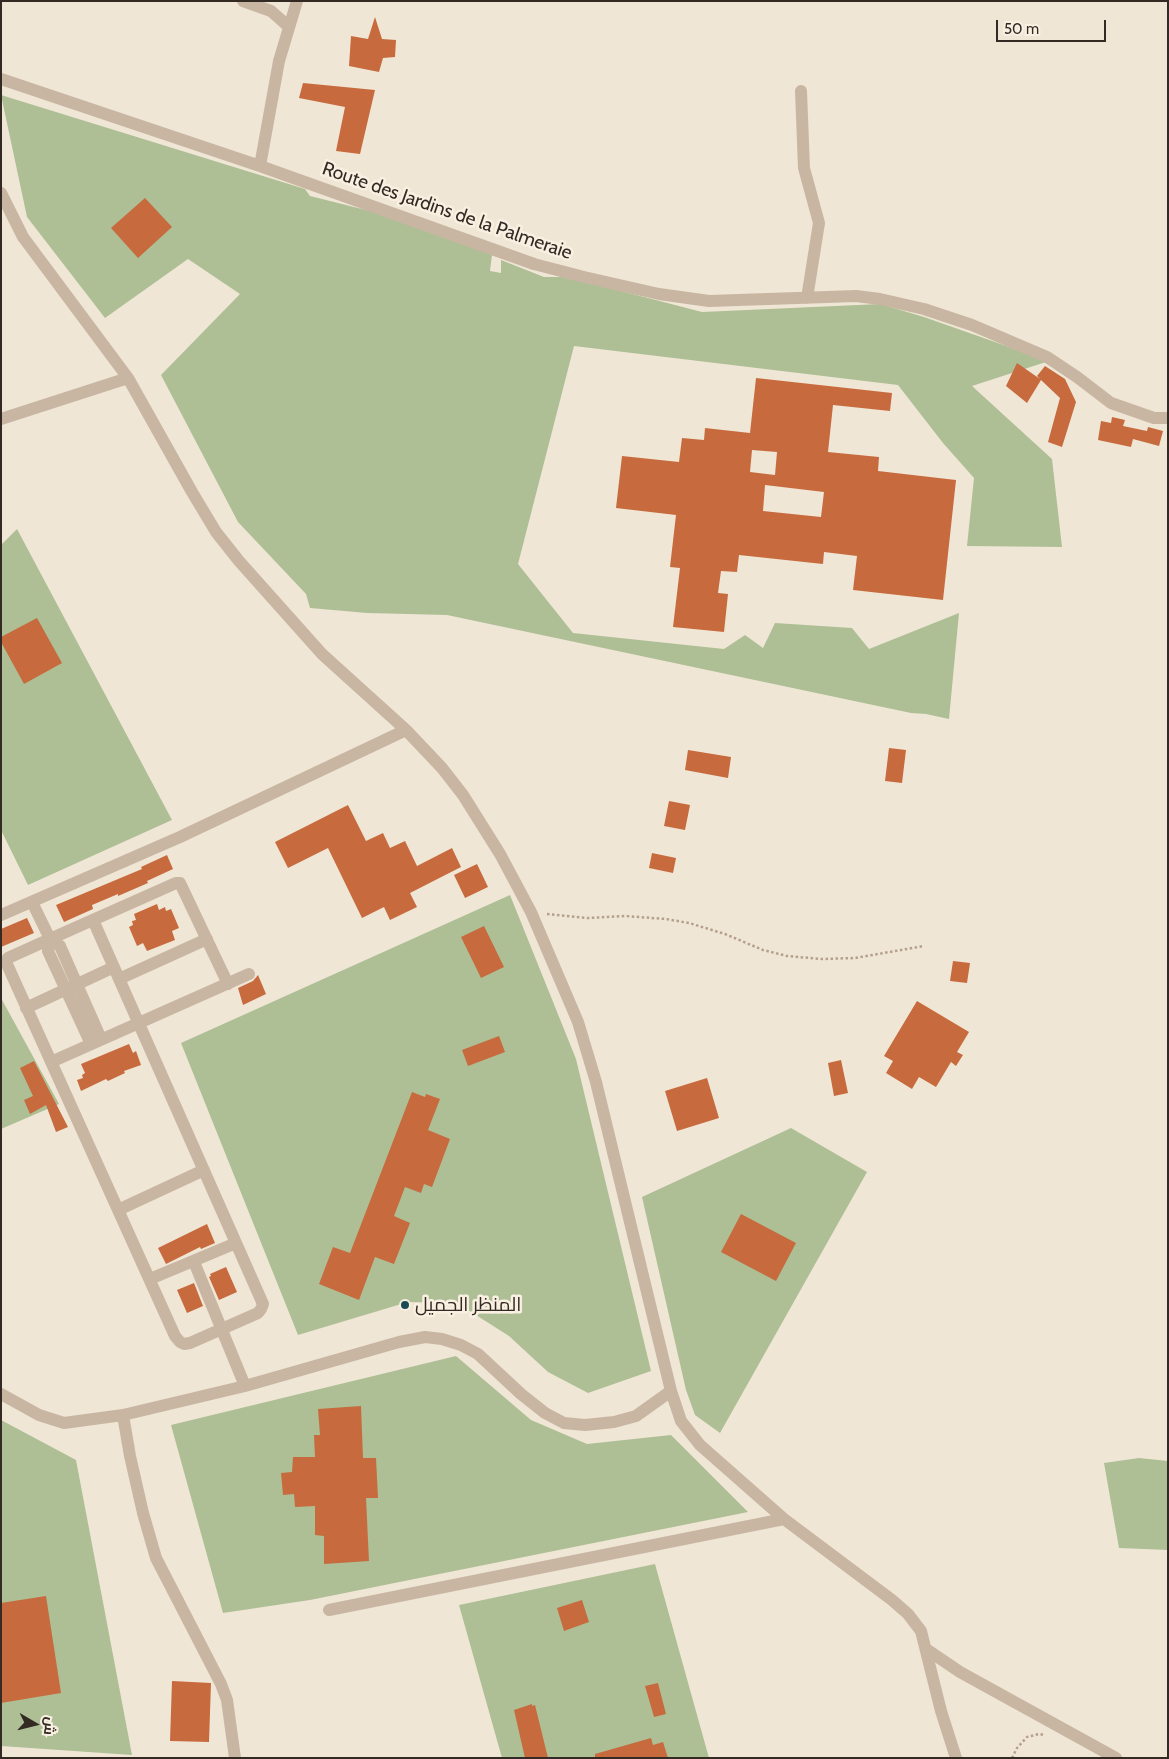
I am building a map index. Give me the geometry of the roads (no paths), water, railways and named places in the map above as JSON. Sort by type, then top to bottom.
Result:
[{"type":"street","points":[[243,1],[271,11],[288,26]]},
{"type":"street","points":[[260,166],[278,61],[296,1]]},
{"type":"street","name":"Route des Jardins de la Palmeraie","points":[[1,79],[260,166],[534,264],[584,277],[659,294],[709,302],[856,296],[880,299],[924,309],[972,325],[1047,357],[1077,376],[1111,404],[1154,418],[1168,418]]},
{"type":"street","points":[[801,90],[804,168],[819,223],[808,298]]},
{"type":"street","points":[[1,193],[23,237],[128,378],[192,492],[227,547],[322,654],[406,730],[442,768],[463,795],[500,854],[531,912],[578,1022],[596,1082],[671,1391],[681,1422],[700,1445],[784,1519],[908,1614],[920,1631],[941,1711],[956,1758]]},
{"type":"street","points":[[1,419],[128,378]]},
{"type":"street","points":[[1,915],[180,837],[406,730]]},
{"type":"street","points":[[93,920],[263,1304],[258,1313],[190,1343],[180,1342],[175,1336],[6,962],[8,958],[50,939],[176,883],[180,883],[228,984]]},
{"type":"street","points":[[32,902],[50,939],[60,946],[77,985],[96,1042]]},
{"type":"street","points":[[50,939],[48,951],[65,990],[96,1042]]},
{"type":"street","points":[[26,1008],[77,985],[117,973],[207,940]]},
{"type":"street","points":[[51,1062],[249,974]]},
{"type":"street","points":[[118,1210],[204,1170]]},
{"type":"street","points":[[150,1279],[236,1243]]},
{"type":"street","points":[[194,1262],[245,1386]]},
{"type":"street","points":[[1,1394],[39,1415],[64,1423],[124,1415],[245,1386],[399,1342],[426,1337],[442,1339],[461,1345],[478,1354],[521,1394],[545,1413],[564,1423],[585,1425],[614,1422],[636,1416],[671,1391]]},
{"type":"street","points":[[124,1415],[130,1456],[143,1514],[156,1558],[227,1700],[235,1758]]},
{"type":"street","points":[[329,1610],[784,1519]]},
{"type":"street","points":[[926,1649],[968,1677],[1116,1758]]},
{"type":"place","name":"المنظر الجميل","points":[[405,1305]]}]
